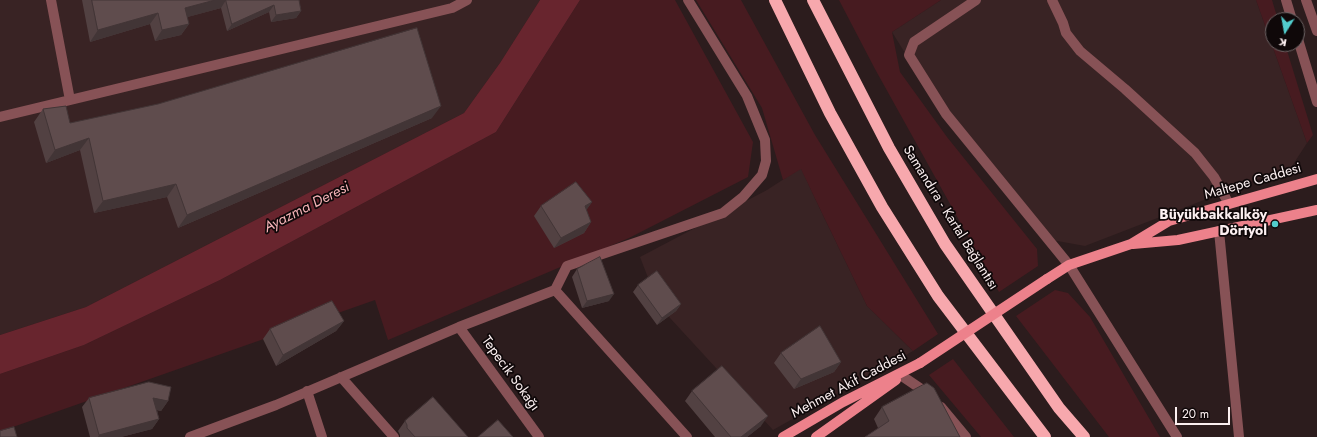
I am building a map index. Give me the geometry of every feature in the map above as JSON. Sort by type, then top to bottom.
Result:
[{"type":"highway","points":[[775,0],[830,113],[882,207],[938,296],[1045,437]]},
{"type":"highway","name":"Samandıra - Kartal Bağlantısı","points":[[813,0],[889,148],[945,244],[1059,408],[1084,437]]},
{"type":"main road","name":"Maltepe Caddesi","points":[[920,363],[1069,265],[1132,244],[1169,221],[1317,178]]},
{"type":"main road","name":"Maltepe Caddesi","points":[[1132,244],[1178,240],[1317,210]]},
{"type":"main road","name":"Mehmet Akif Caddesi","points":[[816,437],[920,363]]},
{"type":"main road","name":"Mehmet Akif Caddesi","points":[[783,437],[843,402],[920,363]]},
{"type":"street","points":[[51,0],[70,100]]},
{"type":"street","points":[[0,117],[467,0]]},
{"type":"street","points":[[190,437],[276,405],[459,327],[555,290],[567,266],[723,213],[743,197],[762,175],[766,161],[765,140],[747,96],[688,0]]},
{"type":"street","points":[[976,0],[914,42],[909,55],[946,114],[1069,265],[1177,437]]},
{"type":"street","points":[[1052,0],[1064,23],[1066,33],[1080,51],[1125,89],[1195,153],[1214,177],[1229,204]]},
{"type":"street","points":[[1286,0],[1290,12]]},
{"type":"street","points":[[1306,0],[1317,30]]},
{"type":"street","points":[[1302,52],[1317,102]]},
{"type":"street","points":[[1219,231],[1239,437]]},
{"type":"street","points":[[555,290],[687,437]]},
{"type":"street","name":"Tepecik Sokağı","points":[[459,327],[539,437]]},
{"type":"street","points":[[902,376],[932,396],[966,437]]},
{"type":"street","points":[[341,377],[394,437]]},
{"type":"street","points":[[307,391],[322,437]]},
{"type":"shaded area","points":[[0,0],[540,0],[500,63],[464,113],[86,307],[0,335]]},
{"type":"shaded area","points":[[580,0],[675,0],[753,142],[748,177],[629,238],[388,340],[375,300],[10,428],[0,433],[0,374],[84,345],[220,280],[496,132]]},
{"type":"shaded area","points":[[696,0],[741,0],[815,135],[938,334],[913,351],[867,306],[801,169],[783,180],[762,108]]},
{"type":"shaded area","points":[[839,0],[941,0],[892,32],[900,72],[947,137],[1037,249],[1038,266],[999,292],[875,69]]},
{"type":"shaded area","points":[[941,0],[1256,0],[1265,25],[1265,52],[1275,52],[1307,143],[1292,166],[1085,246],[1052,240],[947,121],[892,32]]},
{"type":"shaded area","points":[[1256,0],[1272,0],[1276,12],[1265,12],[1265,25]]},
{"type":"shaded area","points":[[1275,52],[1287,52],[1313,135],[1307,143]]},
{"type":"shaded area","points":[[801,168],[867,306],[913,351],[773,430],[659,306],[640,257],[767,190]]},
{"type":"shaded area","points":[[1055,290],[1068,293],[1090,317],[1160,437],[1109,437],[1016,316]]},
{"type":"shaded area","points":[[953,359],[1014,437],[981,437],[929,375]]},
{"type":"water","name":"Ayazma Deresi","points":[[540,0],[580,0],[496,132],[220,280],[84,345],[0,374],[0,335],[86,307],[464,113],[500,63]]},
{"type":"building","points":[[92,0],[215,0],[185,8],[189,24],[162,30],[158,13],[98,30]]},
{"type":"building","points":[[226,0],[299,0],[301,11],[276,15],[274,5],[232,24]]},
{"type":"building","points":[[417,28],[441,106],[187,215],[176,184],[103,201],[89,138],[55,150],[43,109],[66,106],[70,123],[158,104]]},
{"type":"building","points":[[576,182],[592,202],[585,206],[591,222],[561,238],[541,206]]},
{"type":"building","points":[[600,257],[614,294],[587,301],[577,269]]},
{"type":"building","points":[[657,271],[681,304],[662,318],[638,285]]},
{"type":"building","points":[[332,301],[344,321],[283,355],[270,329]]},
{"type":"building","points":[[820,326],[841,362],[801,379],[781,353]]},
{"type":"building","points":[[722,366],[768,416],[741,437],[731,437],[692,391]]},
{"type":"building","points":[[149,382],[171,387],[168,401],[153,398],[159,419],[99,435],[89,398]]},
{"type":"building","points":[[927,383],[934,388],[960,437],[865,437],[889,421],[882,407]]},
{"type":"building","points":[[433,397],[468,437],[415,437],[407,428],[405,421]]},
{"type":"building","points":[[498,420],[513,437],[478,437]]},
{"type":"building","points":[[14,427],[17,437],[0,437],[0,431]]},
{"type":"place","name":"Büyükbakkalköy Dörtyol","points":[[1275,224]]}]
